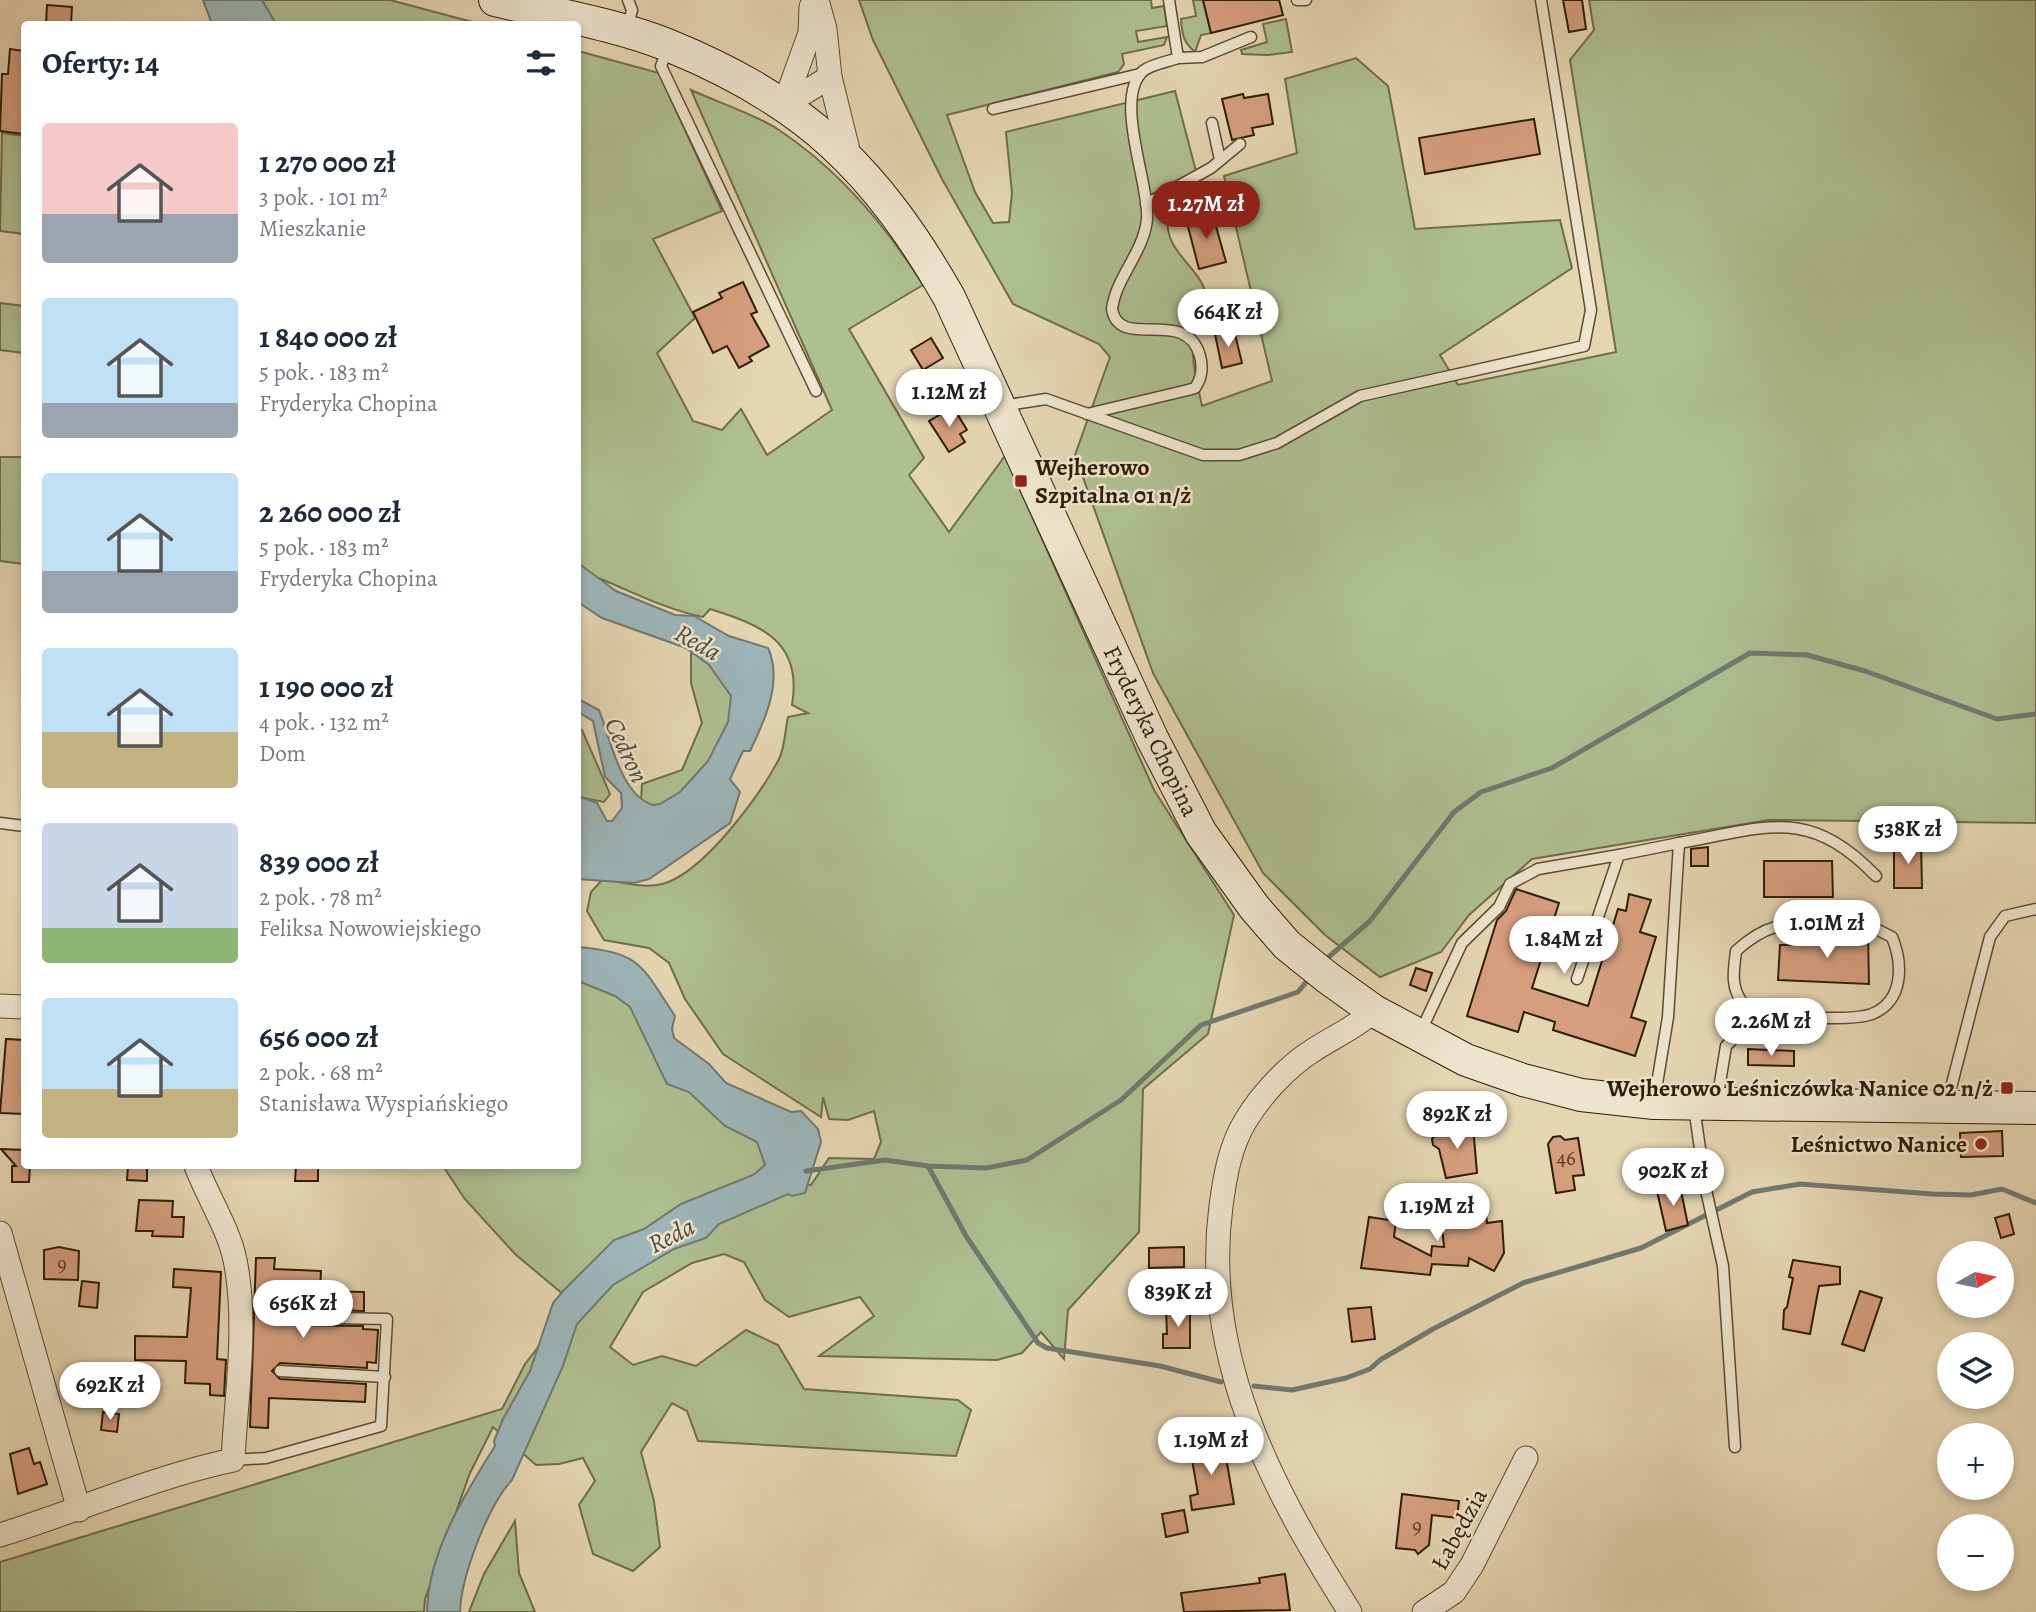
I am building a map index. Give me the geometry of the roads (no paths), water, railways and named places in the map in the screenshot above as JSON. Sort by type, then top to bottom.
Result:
[{"type":"street","name":"Fryderyka Chopina","points":[[495,0],[626,32],[669,46],[735,76],[784,105],[850,158],[914,236],[948,297],[1152,738],[1201,833],[1254,907],[1287,945],[1374,1011],[1418,1037],[1466,1060],[1522,1080],[1581,1095],[1654,1103],[2036,1108]]},
{"type":"street","points":[[784,105],[810,33],[811,0]]},
{"type":"street","points":[[817,0],[825,29],[830,77],[850,158]]},
{"type":"street","points":[[784,105],[830,77]]},
{"type":"street","points":[[0,1006],[21,1007]]},
{"type":"street","points":[[1350,1612],[1295,1525],[1266,1464],[1232,1369],[1220,1318],[1216,1243],[1226,1167],[1246,1120],[1293,1066],[1310,1052],[1356,1027],[1374,1011]]},
{"type":"street","points":[[0,1535],[79,1510],[190,1469],[233,1460],[240,1327],[238,1279],[235,1258],[197,1169]]},
{"type":"street","points":[[0,1233],[79,1510]]},
{"type":"street","name":"Łabędzia","points":[[1424,1612],[1454,1592],[1472,1565],[1526,1458]]},
{"type":"lane","points":[[626,32],[632,10],[628,0]]},
{"type":"lane","points":[[1170,0],[1178,58]]},
{"type":"lane","points":[[1297,0],[1306,0]]},
{"type":"lane","points":[[1000,407],[1046,400],[1203,455],[1240,455],[1277,443],[1360,396],[1584,346],[1591,310],[1541,0]]},
{"type":"lane","points":[[993,109],[1140,74],[1148,67],[1178,58],[1202,57],[1251,37]]},
{"type":"lane","points":[[669,46],[661,66],[816,391]]},
{"type":"lane","points":[[1086,415],[1188,390],[1200,381],[1200,355],[1189,336],[1167,328],[1130,329],[1119,323],[1112,314],[1112,302],[1145,232],[1146,204],[1132,122],[1136,85],[1140,74]]},
{"type":"lane","points":[[1212,123],[1220,160]]},
{"type":"lane","points":[[1146,204],[1220,160],[1240,144]]},
{"type":"lane","points":[[0,823],[21,825]]},
{"type":"lane","points":[[1418,1037],[1462,943],[1499,907],[1510,884],[1538,869],[1769,826],[1817,831],[1857,856],[1876,876]]},
{"type":"lane","points":[[1654,1103],[1668,1017],[1679,843]]},
{"type":"lane","points":[[1577,979],[1619,855]]},
{"type":"lane","points":[[1946,1106],[1990,937],[2005,916],[2036,909]]},
{"type":"lane","points":[[1826,923],[1868,926],[1892,937],[1899,954],[1898,987],[1888,1004],[1870,1015],[1790,1020],[1759,1014],[1743,1003],[1733,981],[1736,951],[1757,932],[1786,924],[1826,923]]},
{"type":"lane","points":[[1735,1447],[1723,1266],[1706,1190],[1705,1104],[1726,1046],[1759,1014]]},
{"type":"lane","points":[[233,1460],[266,1458],[381,1426],[387,1319],[282,1317]]},
{"type":"lane","points":[[280,1371],[385,1377]]},
{"type":"water","points":[[203,0],[262,0],[274,21],[211,21]]},
{"type":"water","name":"Reda","points":[[581,565],[616,591],[675,615],[694,616],[729,636],[768,648],[774,674],[770,700],[761,726],[750,751],[743,751],[730,779],[740,792],[730,823],[649,879],[634,883],[581,879],[581,797],[597,803],[607,821],[612,821],[622,808],[621,793],[605,777],[593,721],[581,714],[581,701],[599,710],[624,778],[632,790],[653,805],[660,804],[680,792],[708,761],[728,722],[731,696],[709,665],[686,648],[602,618],[581,604]]},
{"type":"water","name":"Reda","points":[[581,947],[615,953],[638,965],[675,1016],[672,1029],[674,1038],[709,1064],[726,1083],[791,1112],[801,1111],[818,1129],[821,1142],[805,1193],[792,1196],[788,1194],[719,1224],[706,1238],[674,1249],[613,1285],[577,1324],[563,1366],[512,1480],[494,1506],[477,1542],[465,1580],[460,1612],[427,1612],[429,1590],[441,1546],[460,1504],[495,1446],[494,1441],[503,1419],[530,1371],[553,1303],[614,1240],[644,1229],[681,1204],[753,1175],[765,1165],[757,1142],[725,1126],[689,1092],[667,1084],[630,1007],[615,996],[581,982]]},
{"type":"waterway","points":[[1324,961],[1370,921],[1454,812],[1481,792],[1552,768],[1750,653],[1807,655],[1865,671],[1997,719],[2036,714]]},
{"type":"waterway","points":[[806,1171],[885,1160],[928,1166],[986,1168],[1027,1160],[1121,1100],[1201,1025],[1298,992],[1311,976]]},
{"type":"waterway","points":[[928,1166],[966,1236],[1038,1343],[1047,1348],[1160,1366],[1221,1382]]},
{"type":"waterway","points":[[1254,1386],[1292,1390],[1346,1378],[1370,1369],[1380,1360],[1433,1329],[1523,1283],[1641,1248],[1752,1192],[1800,1184],[1971,1195],[2002,1189],[2036,1203]]},
{"type":"place","name":"Wejherowo Szpitalna 01 n/ż","points":[[1021,481]]},
{"type":"place","name":"Wejherowo Leśniczówka Nanice 02 n/ż","points":[[2007,1088]]},
{"type":"place","name":"Leśnictwo Nanice","points":[[1981,1144]]},
{"type":"water label","name":"Cedron","points":[[627,750]]}]
